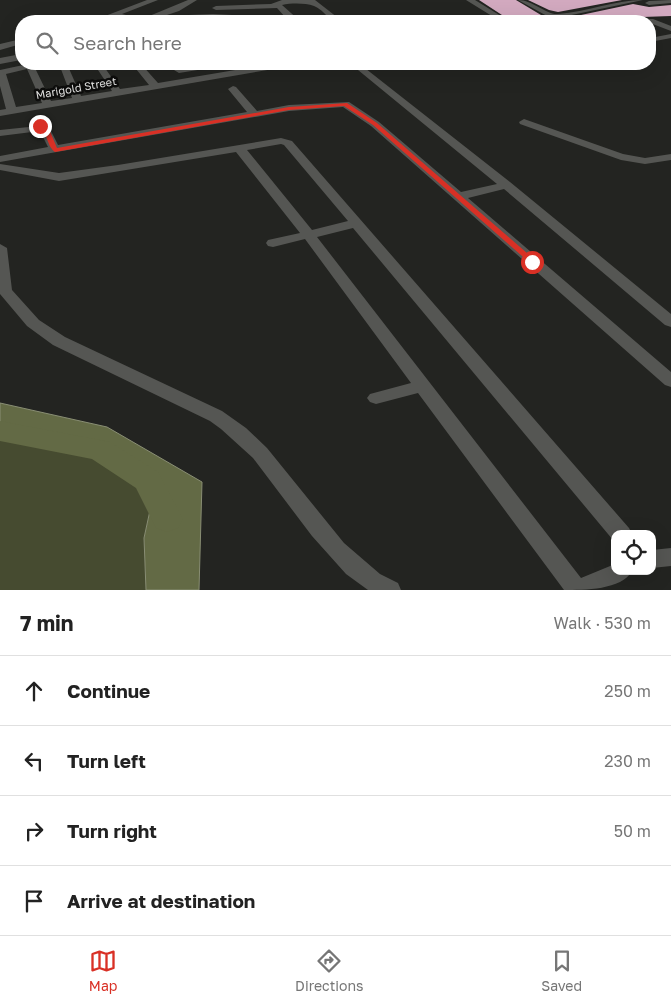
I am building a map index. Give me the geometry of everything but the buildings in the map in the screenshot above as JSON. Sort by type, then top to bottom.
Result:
[{"type":"street","points":[[116,15],[154,0]]},
{"type":"street","points":[[160,15],[193,0]]},
{"type":"street","points":[[470,0],[495,15]]},
{"type":"street","points":[[522,0],[551,15]]},
{"type":"street","points":[[565,15],[633,0]]},
{"type":"street","points":[[649,4],[671,1]]},
{"type":"street","points":[[274,5],[280,2],[310,2],[329,15]]},
{"type":"street","points":[[582,3],[595,9]]},
{"type":"street","points":[[176,9],[274,5],[279,6],[288,15]]},
{"type":"street","points":[[656,22],[671,29]]},
{"type":"street","points":[[656,39],[671,36]]},
{"type":"street","points":[[0,47],[15,43]]},
{"type":"street","points":[[0,61],[15,58]]},
{"type":"street","points":[[12,111],[1,73],[15,70]]},
{"type":"street","points":[[37,70],[48,105]]},
{"type":"street","points":[[66,70],[78,100]]},
{"type":"street","points":[[102,70],[118,94]]},
{"type":"street","points":[[141,70],[155,86]]},
{"type":"street","points":[[178,70],[187,81]]},
{"type":"street","name":"Marigold Street","points":[[0,113],[250,70]]},
{"type":"street","points":[[363,70],[671,322]]},
{"type":"street","points":[[232,89],[254,114]]},
{"type":"street","points":[[0,159],[289,108],[345,104],[375,124],[457,197],[671,380]]},
{"type":"street","points":[[524,122],[621,157],[645,161],[671,157]]},
{"type":"street","points":[[0,133],[44,127],[55,150]]},
{"type":"street","points":[[0,167],[59,177],[118,170],[239,148],[288,142],[618,530]]},
{"type":"street","points":[[239,148],[310,235],[422,386],[578,590],[615,580]]},
{"type":"street","points":[[457,197],[506,185]]},
{"type":"street","points":[[273,244],[358,223]]},
{"type":"street","points":[[0,248],[5,291],[33,324],[59,341],[216,416],[238,430],[259,451],[346,560],[378,586],[390,590]]},
{"type":"street","points":[[376,398],[422,386]]},
{"type":"street","points":[[656,558],[671,557]]},
{"type":"shaded area","points":[[0,403],[107,427],[202,482],[199,590],[146,590],[144,538],[156,483],[114,456],[0,424]]},
{"type":"shaded area","points":[[0,424],[114,456],[156,483],[144,538],[146,590],[0,590]]},
{"type":"waterway","points":[[0,431],[100,450],[147,480],[167,519]]},
{"type":"route","points":[[40,126],[47,130],[55,150],[289,108],[345,104],[375,124],[532,262]]}]
